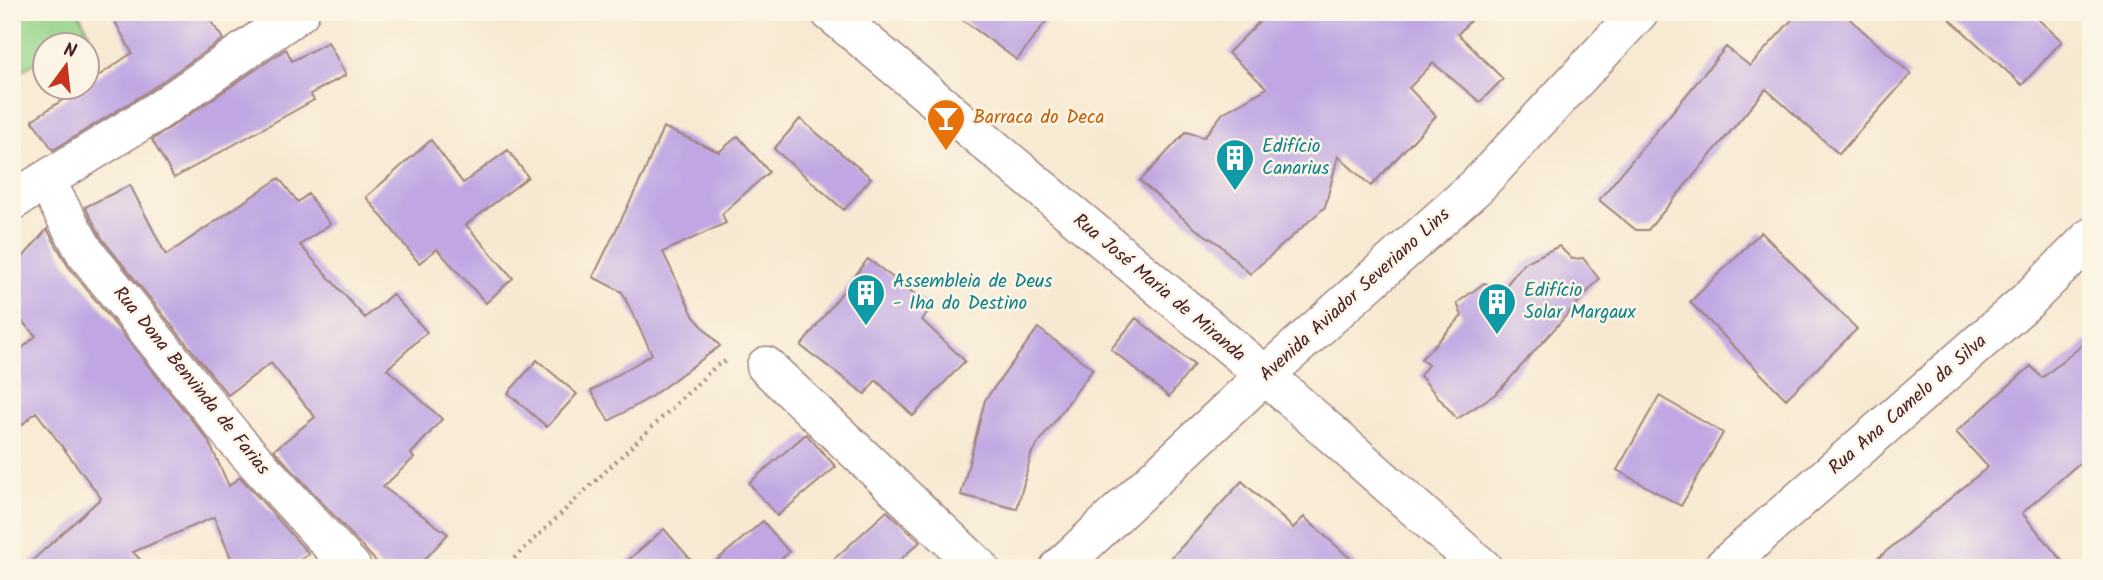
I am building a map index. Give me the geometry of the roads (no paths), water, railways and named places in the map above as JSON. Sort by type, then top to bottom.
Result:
[{"type":"street","points":[[12,201],[159,110],[300,12]]},
{"type":"street","name":"Rua José Maria de Miranda","points":[[830,12],[1265,375],[1483,568]]},
{"type":"street","name":"Avenida Aviador Severiano Lins","points":[[1059,568],[1265,375],[1477,186],[1639,12]]},
{"type":"street","name":"Rua Dona Benvinda de Farias","points":[[46,182],[85,252],[234,438],[352,568]]},
{"type":"street","name":"Rua Ana Camelo da Silva","points":[[1722,568],[2028,300],[2091,237]]},
{"type":"street","points":[[766,366],[980,568]]},
{"type":"place","name":"Barraca do Deca","points":[[946,152]]},
{"type":"place","name":"Edifício Canarius","points":[[1235,192]]},
{"type":"place","name":"Assembleia de Deus - Iha do Destino","points":[[866,327]]},
{"type":"place","name":"Edifício Solar Margaux","points":[[1497,336]]}]
